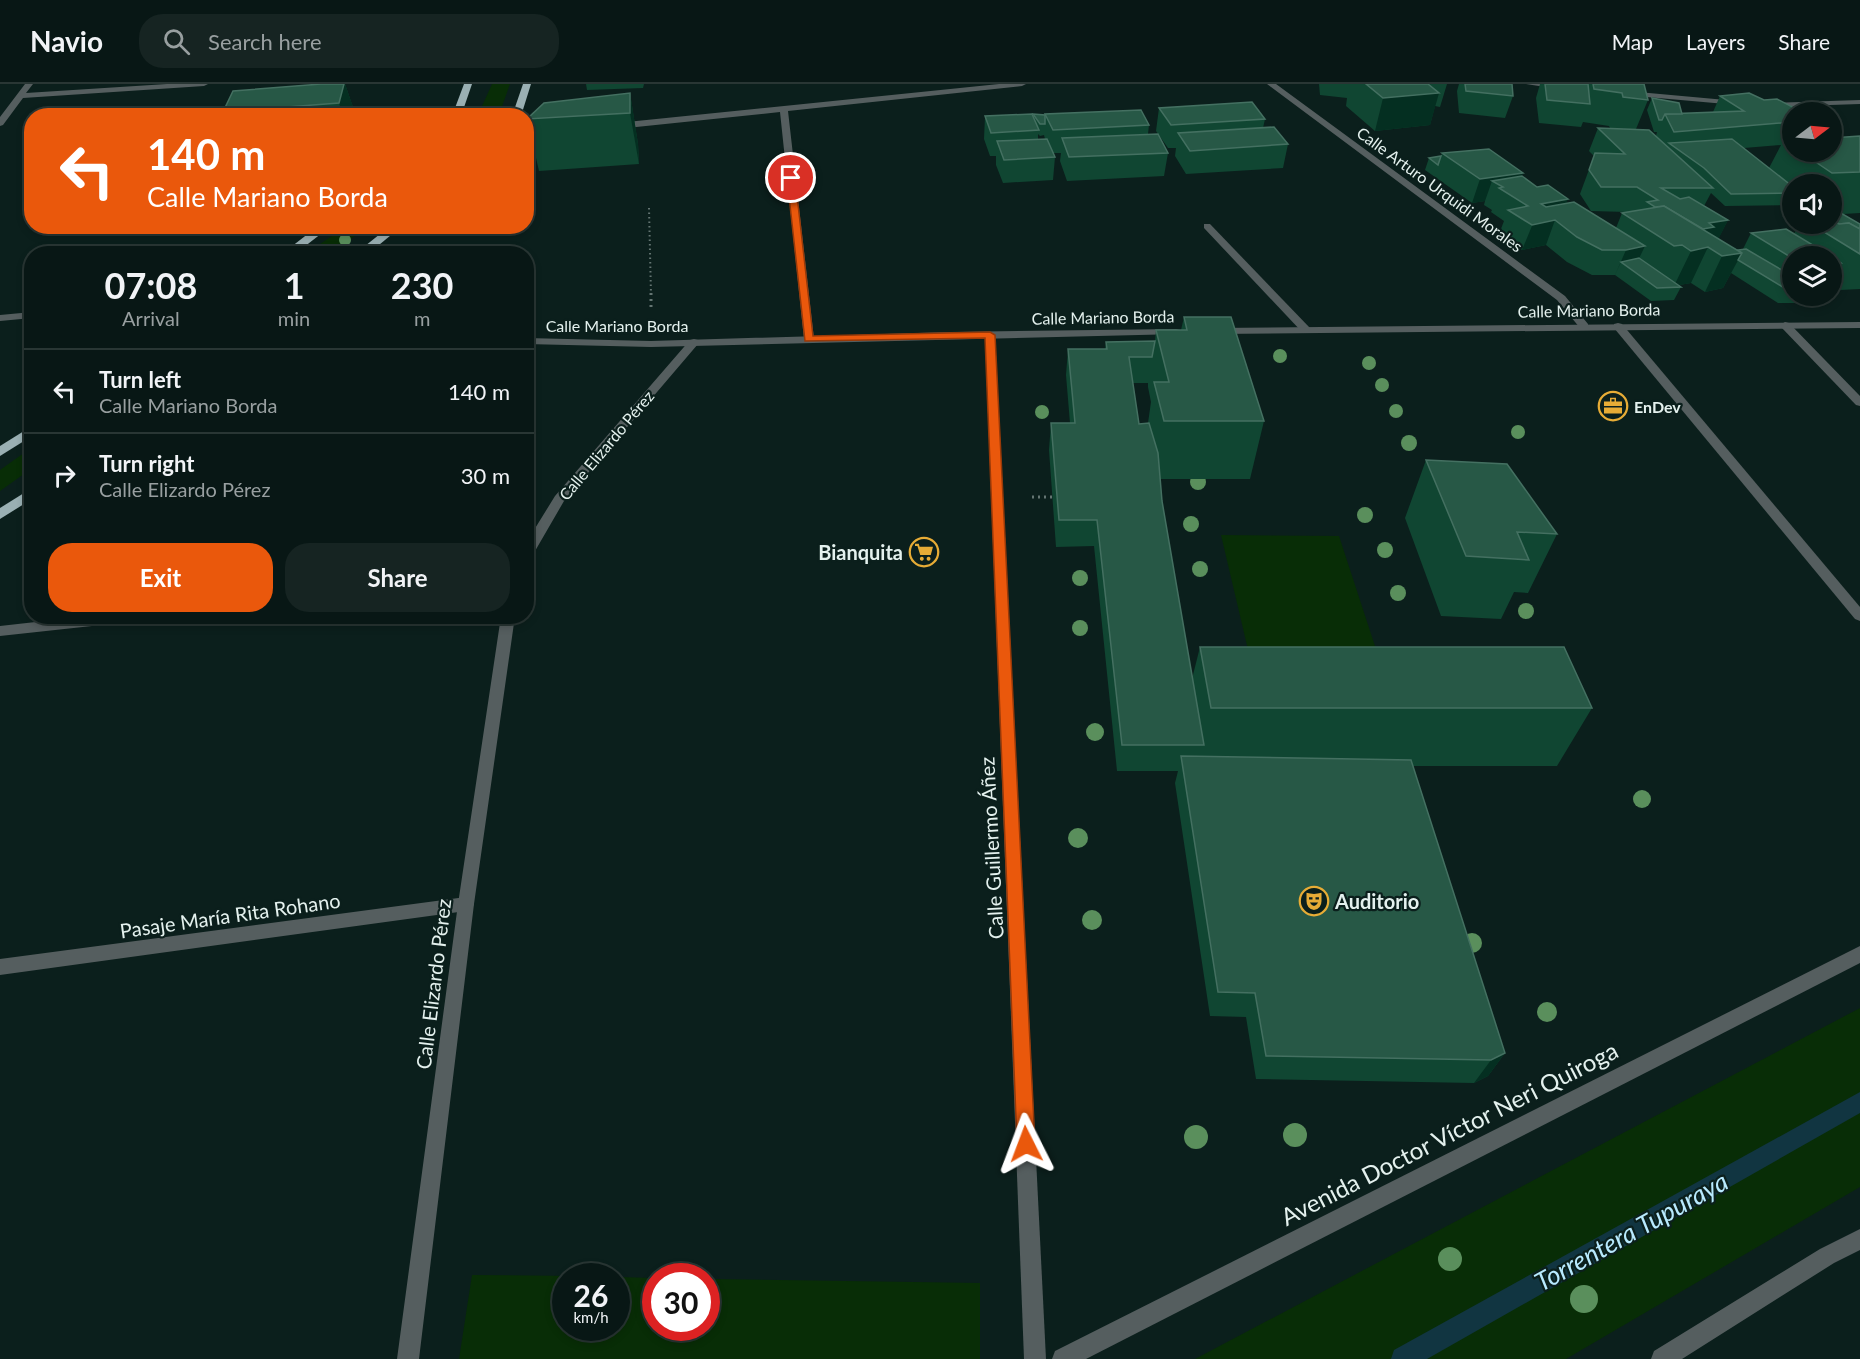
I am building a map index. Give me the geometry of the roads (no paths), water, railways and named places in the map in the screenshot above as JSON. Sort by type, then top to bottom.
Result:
[{"type":"highway","points":[[461,108],[468,84]]},
{"type":"highway","points":[[519,108],[527,84]]},
{"type":"highway","points":[[298,246],[315,234]]},
{"type":"highway","points":[[371,246],[386,234]]},
{"type":"highway","points":[[0,452],[24,436]]},
{"type":"highway","points":[[0,515],[24,498]]},
{"type":"street","points":[[0,123],[24,90],[104,84]]},
{"type":"street","points":[[24,90],[204,84]]},
{"type":"street","points":[[608,127],[1022,84]]},
{"type":"street","name":"Calle Arturo Urquidi Morales","points":[[1271,84],[1561,298],[1584,326]]},
{"type":"street","points":[[1530,84],[1564,87]]},
{"type":"street","points":[[1622,88],[1631,94],[1744,104]]},
{"type":"street","points":[[1774,115],[1756,105],[1860,102]]},
{"type":"street","points":[[783,109],[808,339]]},
{"type":"street","points":[[534,135],[562,132]]},
{"type":"street","points":[[1207,226],[1306,330]]},
{"type":"street","points":[[0,318],[24,316]]},
{"type":"street","points":[[1785,325],[1860,403]]},
{"type":"street","name":"Calle Mariano Borda","points":[[1208,332],[1584,326],[1860,325]]},
{"type":"street","points":[[1618,326],[1860,616]]},
{"type":"street","name":"Calle Mariano Borda","points":[[534,341],[651,344],[1184,332]]},
{"type":"street","name":"Calle Guillermo Áñez","points":[[990,335],[1035,1359]]},
{"type":"street","name":"Calle Elizardo Pérez","points":[[534,541],[559,499],[694,342]]},
{"type":"street","points":[[0,631],[64,624]]},
{"type":"street","name":"Calle Elizardo Pérez","points":[[408,1359],[466,904],[507,624]]},
{"type":"street","name":"Pasaje María Rita Rohano","points":[[0,967],[466,904]]},
{"type":"street","name":"Avenida Doctor Víctor Neri Quiroga","points":[[1063,1359],[1860,954]]},
{"type":"street","points":[[1662,1359],[1827,1256],[1860,1239]]},
{"type":"waterway","name":"Torrentera Tupuraya","points":[[1403,1359],[1860,1102]]},
{"type":"place","name":"EnDev","points":[[1613,406]]},
{"type":"place","name":"Bianquita","points":[[924,552]]},
{"type":"place","name":"Auditorio","points":[[1314,901]]}]
